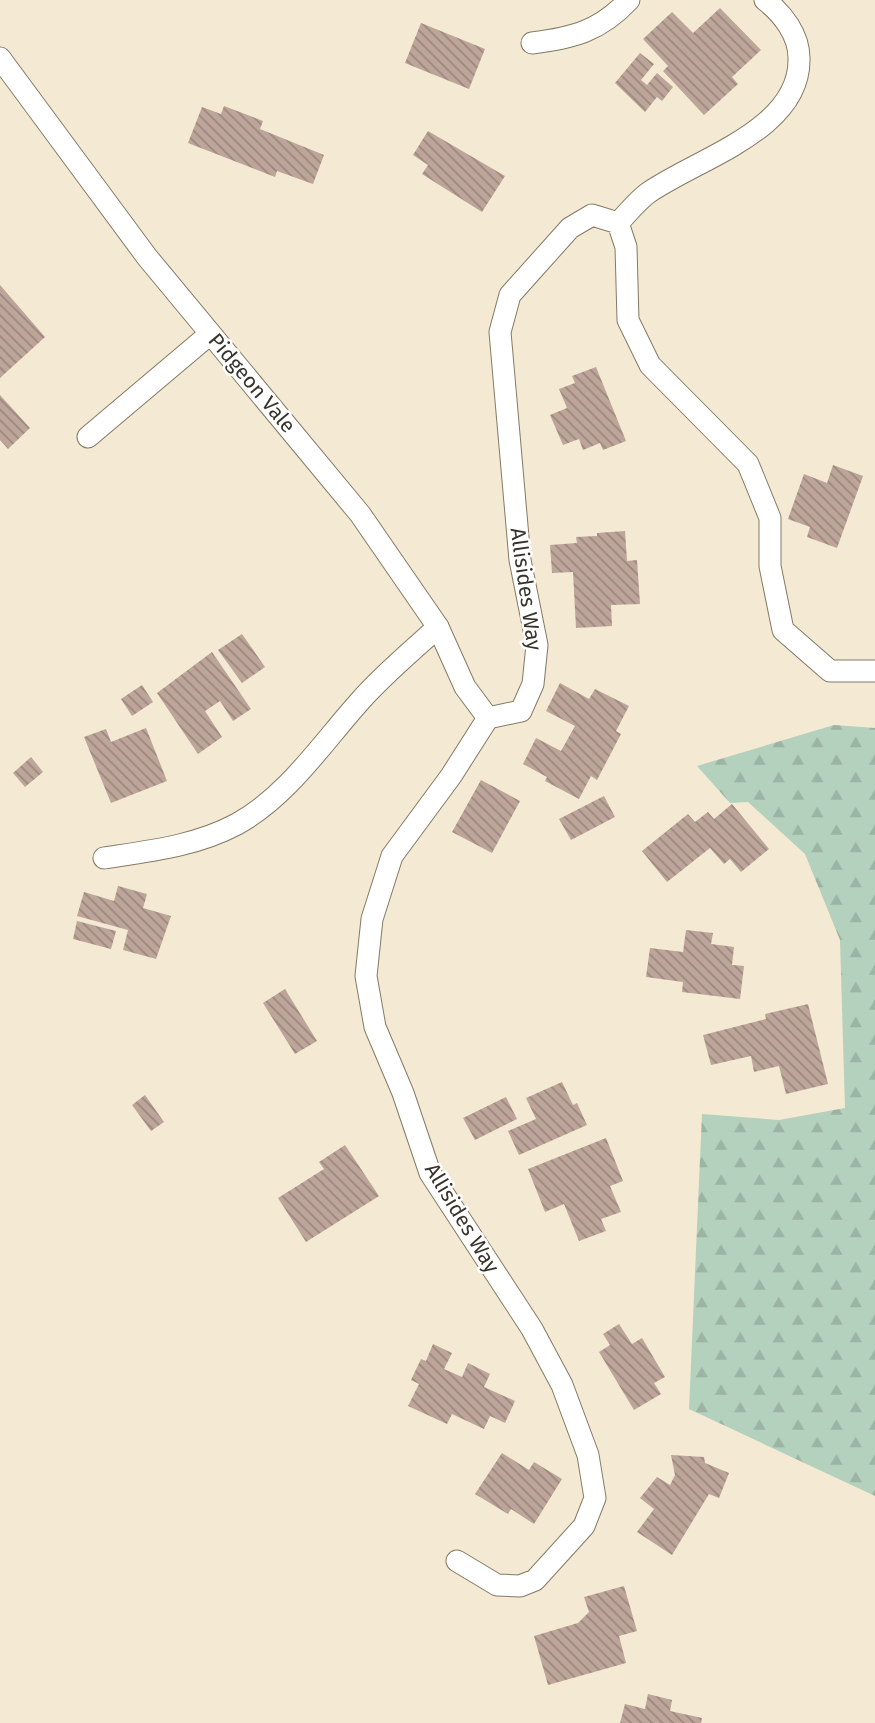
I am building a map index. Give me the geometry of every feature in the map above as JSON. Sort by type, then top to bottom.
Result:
[{"type":"street","points":[[532,43],[570,38],[610,19],[629,0]]},
{"type":"street","points":[[765,0],[780,11],[799,45],[800,77],[785,104],[754,134],[646,194],[618,223],[626,247],[628,320],[650,365],[748,464],[770,518],[770,566],[783,630],[830,671],[875,671]]},
{"type":"street","name":"Pidgeon Vale","points":[[0,58],[147,257],[360,514],[438,626],[465,687],[488,718]]},
{"type":"street","name":"Allisides Way","points":[[457,1561],[498,1585],[520,1586],[535,1580],[584,1526],[595,1499],[588,1455],[562,1385],[532,1329],[430,1173],[404,1093],[375,1027],[366,976],[372,919],[392,856],[451,776],[488,718],[521,711],[533,684],[537,645],[520,560],[500,332],[510,295],[570,228],[592,215],[618,223]]},
{"type":"street","points":[[89,436],[210,334]]},
{"type":"street","points":[[104,859],[184,845],[237,824],[269,802],[324,745],[362,699],[438,626]]},
{"type":"green space","points":[[834,725],[875,728],[875,1496],[689,1409],[702,1114],[779,1120],[845,1108],[840,940],[805,854],[748,802],[730,803],[697,766]]},
{"type":"building","points":[[720,8],[761,50],[732,77],[738,84],[704,115],[663,71],[668,66],[643,39],[672,12],[693,33]]},
{"type":"building","points":[[421,23],[485,49],[469,89],[405,63]]},
{"type":"building","points":[[640,53],[654,64],[641,80],[647,85],[657,73],[673,87],[662,101],[657,97],[645,112],[615,83]]},
{"type":"building","points":[[224,106],[263,121],[260,129],[324,155],[313,184],[277,171],[275,177],[188,143],[202,107],[221,114]]},
{"type":"building","points":[[428,131],[505,176],[482,212],[422,174],[428,165],[413,155]]},
{"type":"building","points":[[0,285],[45,337],[0,378]]},
{"type":"building","points":[[596,367],[626,441],[603,450],[600,443],[583,450],[579,439],[563,445],[550,415],[567,408],[559,389],[575,383],[572,376]]},
{"type":"building","points":[[0,395],[30,428],[8,449],[0,440]]},
{"type":"building","points":[[833,465],[863,476],[837,548],[807,537],[810,527],[788,519],[804,474],[827,483]]},
{"type":"building","points":[[625,531],[627,561],[637,560],[640,604],[611,605],[612,626],[576,628],[573,572],[552,573],[550,545],[577,543],[576,537],[597,536],[597,533]]},
{"type":"building","points":[[242,634],[265,667],[242,683],[218,650]]},
{"type":"building","points":[[212,652],[251,709],[233,721],[220,701],[205,711],[222,737],[198,754],[157,693]]},
{"type":"building","points":[[560,683],[589,699],[595,689],[629,706],[616,731],[621,734],[597,780],[591,776],[579,799],[545,781],[547,777],[523,764],[536,738],[561,751],[575,726],[546,711]]},
{"type":"building","points":[[142,685],[153,702],[132,716],[121,699]]},
{"type":"building","points":[[146,728],[167,781],[111,803],[84,737],[106,729],[111,742]]},
{"type":"building","points":[[31,757],[43,772],[25,787],[13,773]]},
{"type":"building","points":[[481,780],[520,801],[492,853],[452,832]]},
{"type":"building","points":[[604,796],[615,817],[571,840],[559,819]]},
{"type":"building","points":[[732,804],[769,849],[741,872],[730,859],[724,864],[710,848],[667,882],[642,851],[688,814],[695,822],[708,812],[714,819]]},
{"type":"building","points":[[118,886],[147,894],[143,908],[171,916],[156,959],[123,950],[128,930],[77,916],[84,892],[114,901]]},
{"type":"building","points":[[77,921],[116,931],[111,949],[73,939]]},
{"type":"building","points":[[686,930],[713,933],[711,944],[734,947],[732,965],[744,966],[740,999],[682,992],[683,982],[646,977],[650,948],[683,952]]},
{"type":"building","points":[[285,989],[317,1041],[295,1054],[263,1003]]},
{"type":"building","points":[[808,1004],[828,1084],[786,1094],[779,1066],[754,1072],[751,1056],[711,1065],[703,1035],[766,1019],[765,1014]]},
{"type":"building","points":[[562,1082],[573,1105],[577,1103],[587,1125],[519,1155],[508,1131],[536,1119],[526,1098]]},
{"type":"building","points":[[145,1095],[164,1122],[151,1131],[132,1105]]},
{"type":"building","points":[[506,1097],[517,1119],[475,1140],[463,1118]]},
{"type":"building","points":[[606,1138],[623,1181],[610,1186],[621,1212],[601,1219],[606,1231],[579,1241],[564,1204],[545,1212],[528,1169]]},
{"type":"building","points":[[345,1145],[379,1196],[306,1242],[278,1198],[324,1169],[319,1162]]},
{"type":"building","points":[[619,1324],[632,1344],[642,1338],[665,1377],[654,1383],[661,1394],[634,1410],[599,1352],[610,1345],[603,1334]]},
{"type":"building","points":[[433,1344],[452,1353],[444,1369],[462,1377],[468,1363],[490,1374],[484,1387],[515,1401],[505,1423],[490,1416],[484,1429],[452,1414],[447,1424],[408,1406],[419,1384],[411,1380],[421,1359],[426,1361]]},
{"type":"building","points":[[502,1453],[529,1470],[534,1462],[562,1479],[534,1524],[511,1509],[508,1514],[475,1494]]},
{"type":"building","points":[[671,1455],[704,1457],[705,1463],[729,1473],[719,1498],[709,1494],[672,1555],[637,1532],[654,1509],[640,1498],[657,1477],[670,1485],[675,1475]]},
{"type":"building","points":[[624,1586],[637,1631],[619,1636],[626,1663],[548,1685],[534,1636],[578,1623],[589,1612],[584,1597]]},
{"type":"building","points":[[648,1694],[672,1700],[670,1711],[702,1718],[701,1723],[620,1723],[625,1704],[645,1709]]}]
